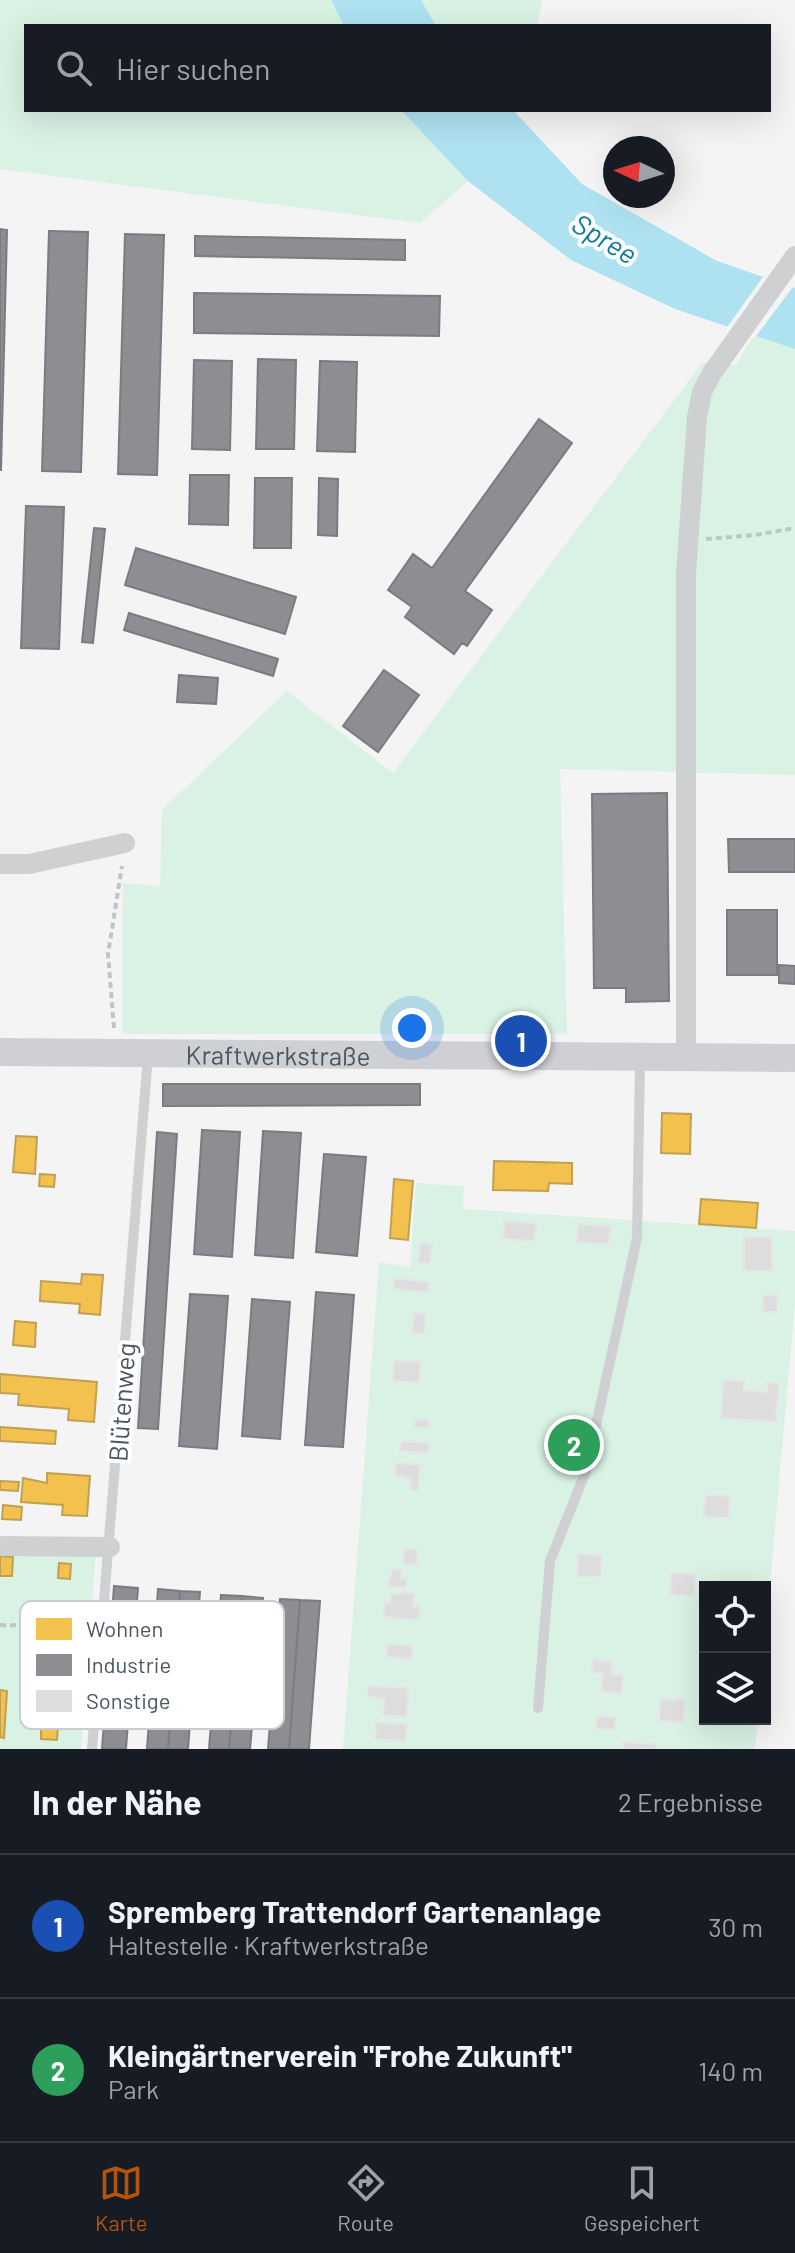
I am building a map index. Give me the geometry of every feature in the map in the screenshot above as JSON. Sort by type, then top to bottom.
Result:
[{"type":"main road","name":"Kraftwerkstraße","points":[[0,1052],[795,1058]]},
{"type":"street","points":[[686,1057],[686,574],[700,405],[702,392],[721,358],[795,256]]},
{"type":"street","points":[[0,864],[29,864],[125,843]]},
{"type":"street","points":[[0,1546],[110,1547]]},
{"type":"lane","name":"Blütenweg","points":[[106,1601],[148,1054]]},
{"type":"lane","points":[[538,1708],[550,1561],[586,1471],[637,1238],[640,1057]]},
{"type":"lane","name":"Blütenweg","points":[[92,1749],[94,1729]]},
{"type":"path","points":[[688,540],[755,535],[795,528]]},
{"type":"path","points":[[116,1054],[108,954],[125,843]]},
{"type":"path","points":[[0,1625],[20,1626]]},
{"type":"green space","points":[[0,0],[331,0],[343,24],[24,24],[24,112],[403,112],[468,181],[420,223],[0,169]]},
{"type":"green space","points":[[421,0],[542,0],[537,24],[435,24]]},
{"type":"green space","points":[[754,335],[795,349],[795,775],[560,769],[567,1034],[122,1034],[123,883],[160,886],[162,810],[287,691],[393,773],[703,362],[736,365]]},
{"type":"green space","points":[[416,1183],[464,1186],[463,1209],[795,1231],[795,1303],[770,1581],[699,1581],[699,1725],[757,1725],[755,1749],[343,1749],[379,1262],[410,1267]]},
{"type":"green space","points":[[0,1549],[96,1549],[92,1601],[20,1601],[20,1729],[82,1729],[81,1749],[0,1749]]},
{"type":"water","points":[[331,0],[421,0],[435,24],[343,24]]},
{"type":"water","name":"Spree","points":[[403,112],[515,112],[582,184],[603,196],[603,208],[624,208],[717,261],[795,288],[795,349],[675,309],[571,260],[468,181]]},
{"type":"pier","points":[[765,274],[795,284],[754,339],[725,330]]},
{"type":"building: Wohnen","points":[[662,1113],[691,1114],[690,1154],[661,1153]]},
{"type":"building: Wohnen","points":[[16,1136],[37,1137],[35,1174],[13,1172]]},
{"type":"building: Wohnen","points":[[494,1161],[572,1163],[572,1184],[549,1183],[548,1191],[493,1190]]},
{"type":"building: Wohnen","points":[[40,1174],[55,1175],[54,1187],[39,1186]]},
{"type":"building: Wohnen","points":[[394,1179],[413,1181],[408,1240],[390,1238]]},
{"type":"building: Wohnen","points":[[701,1199],[758,1203],[756,1228],[699,1224]]},
{"type":"building: Wohnen","points":[[82,1274],[103,1275],[100,1315],[79,1313],[80,1304],[40,1301],[41,1281],[81,1284]]},
{"type":"building: Wohnen","points":[[15,1321],[36,1323],[35,1347],[13,1345]]},
{"type":"building: Wohnen","points":[[0,1374],[97,1382],[94,1422],[68,1420],[69,1409],[18,1405],[19,1394],[0,1393]]},
{"type":"building: Wohnen","points":[[0,1427],[56,1431],[55,1444],[0,1441]]},
{"type":"building: Wohnen","points":[[47,1473],[90,1476],[87,1516],[62,1515],[63,1505],[21,1502],[23,1478],[47,1483]]},
{"type":"building: Wohnen","points":[[0,1481],[19,1482],[18,1491],[0,1490]]},
{"type":"building: Wohnen","points":[[3,1505],[22,1507],[21,1520],[2,1519]]},
{"type":"building: Wohnen","points":[[0,1556],[13,1557],[12,1576],[0,1576]]},
{"type":"building: Wohnen","points":[[59,1563],[71,1564],[70,1579],[58,1578]]},
{"type":"building: Wohnen","points":[[0,1690],[7,1691],[4,1738],[0,1737]]},
{"type":"building: Wohnen","points":[[41,1729],[58,1729],[57,1740],[41,1739]]},
{"type":"building: Industrie","points":[[0,229],[7,230],[1,470],[0,470]]},
{"type":"building: Industrie","points":[[49,231],[88,232],[81,472],[42,471]]},
{"type":"building: Industrie","points":[[125,234],[164,235],[157,475],[118,474]]},
{"type":"building: Industrie","points":[[195,236],[405,240],[405,260],[195,256]]},
{"type":"building: Industrie","points":[[194,293],[440,296],[439,336],[194,333]]},
{"type":"building: Industrie","points":[[258,359],[296,360],[294,449],[256,449]]},
{"type":"building: Industrie","points":[[194,360],[232,361],[230,450],[192,449]]},
{"type":"building: Industrie","points":[[320,361],[357,362],[355,452],[317,451]]},
{"type":"building: Industrie","points":[[539,419],[572,443],[465,591],[492,610],[467,646],[462,643],[454,654],[405,617],[412,607],[388,590],[413,554],[432,568]]},
{"type":"building: Industrie","points":[[190,475],[229,475],[228,525],[189,524]]},
{"type":"building: Industrie","points":[[255,478],[292,478],[291,548],[254,548]]},
{"type":"building: Industrie","points":[[319,478],[338,479],[337,536],[318,535]]},
{"type":"building: Industrie","points":[[26,506],[64,507],[59,649],[21,648]]},
{"type":"building: Industrie","points":[[94,528],[105,529],[93,643],[82,642]]},
{"type":"building: Industrie","points":[[136,548],[296,597],[285,634],[125,585]]},
{"type":"building: Industrie","points":[[129,613],[278,659],[273,676],[124,630]]},
{"type":"building: Industrie","points":[[384,670],[419,695],[378,752],[343,726]]},
{"type":"building: Industrie","points":[[179,675],[218,678],[216,704],[177,702]]},
{"type":"building: Industrie","points":[[667,793],[669,1001],[626,1002],[626,988],[594,988],[592,794]]},
{"type":"building: Industrie","points":[[728,839],[795,839],[795,872],[729,872]]},
{"type":"building: Industrie","points":[[727,910],[777,910],[777,975],[727,975]]},
{"type":"building: Industrie","points":[[779,965],[795,966],[795,984],[779,983]]},
{"type":"building: Industrie","points":[[163,1084],[420,1084],[420,1105],[163,1106]]},
{"type":"building: Industrie","points":[[202,1130],[240,1132],[232,1257],[194,1254]]},
{"type":"building: Industrie","points":[[263,1131],[301,1133],[293,1258],[255,1255]]},
{"type":"building: Industrie","points":[[157,1132],[177,1134],[158,1429],[138,1428]]},
{"type":"building: Industrie","points":[[324,1154],[366,1157],[357,1256],[316,1252]]},
{"type":"building: Industrie","points":[[316,1292],[354,1295],[343,1447],[305,1445]]},
{"type":"building: Industrie","points":[[190,1294],[228,1296],[217,1449],[179,1446]]},
{"type":"building: Industrie","points":[[252,1299],[290,1302],[280,1439],[242,1436]]},
{"type":"building: Industrie","points":[[114,1586],[138,1588],[137,1601],[113,1601]]},
{"type":"building: Industrie","points":[[158,1589],[180,1591],[179,1601],[157,1601]]},
{"type":"building: Industrie","points":[[180,1591],[200,1592],[199,1601],[179,1601]]},
{"type":"building: Industrie","points":[[221,1595],[242,1596],[242,1601],[221,1601]]},
{"type":"building: Industrie","points":[[242,1596],[263,1598],[263,1601],[242,1601]]},
{"type":"building: Industrie","points":[[300,1600],[289,1749],[268,1749],[270,1729],[284,1729],[284,1601],[280,1601]]},
{"type":"building: Industrie","points":[[300,1600],[320,1601],[309,1749],[289,1749]]},
{"type":"building: Industrie","points":[[103,1729],[127,1729],[126,1749],[102,1749]]},
{"type":"building: Industrie","points":[[148,1729],[170,1729],[168,1749],[147,1749]]},
{"type":"building: Industrie","points":[[170,1729],[190,1729],[188,1749],[168,1749]]},
{"type":"building: Industrie","points":[[211,1729],[231,1729],[229,1749],[209,1749]]},
{"type":"building: Industrie","points":[[231,1729],[252,1729],[250,1749],[229,1749]]},
{"type":"building: Sonstige","points":[[504,1221],[536,1223],[535,1241],[503,1239]]},
{"type":"building: Sonstige","points":[[578,1224],[611,1226],[609,1244],[577,1242]]},
{"type":"building: Sonstige","points":[[744,1237],[772,1237],[772,1271],[744,1271]]},
{"type":"building: Sonstige","points":[[420,1243],[432,1244],[430,1264],[418,1262]]},
{"type":"building: Sonstige","points":[[394,1278],[429,1282],[428,1292],[393,1289]]},
{"type":"building: Sonstige","points":[[763,1295],[778,1295],[777,1312],[763,1312]]},
{"type":"building: Sonstige","points":[[414,1313],[426,1314],[424,1334],[412,1333]]},
{"type":"building: Sonstige","points":[[394,1360],[421,1362],[419,1383],[393,1381]]},
{"type":"building: Sonstige","points":[[723,1380],[744,1381],[744,1390],[767,1392],[767,1382],[779,1383],[776,1422],[721,1418]]},
{"type":"building: Sonstige","points":[[415,1419],[429,1420],[428,1428],[414,1427]]},
{"type":"building: Sonstige","points":[[401,1441],[429,1443],[428,1453],[400,1451]]},
{"type":"building: Sonstige","points":[[396,1463],[420,1465],[418,1491],[410,1490],[411,1478],[395,1476]]},
{"type":"building: Sonstige","points":[[705,1495],[730,1496],[729,1518],[704,1517]]},
{"type":"building: Sonstige","points":[[404,1549],[418,1550],[417,1565],[403,1564]]},
{"type":"building: Sonstige","points":[[578,1554],[602,1555],[601,1577],[577,1576]]},
{"type":"building: Sonstige","points":[[393,1569],[402,1570],[401,1579],[407,1579],[406,1588],[387,1586]]},
{"type":"building: Sonstige","points":[[671,1573],[696,1574],[695,1596],[670,1595]]},
{"type":"building: Sonstige","points":[[391,1593],[415,1593],[413,1606],[420,1606],[419,1620],[384,1617],[385,1603],[390,1604]]},
{"type":"building: Sonstige","points":[[388,1644],[413,1646],[412,1659],[386,1657]]},
{"type":"building: Sonstige","points":[[593,1660],[612,1662],[611,1674],[623,1675],[621,1693],[601,1691],[603,1673],[592,1672]]},
{"type":"building: Sonstige","points":[[368,1686],[408,1688],[407,1717],[383,1715],[384,1698],[367,1697]]},
{"type":"building: Sonstige","points":[[660,1698],[685,1700],[683,1722],[659,1721]]},
{"type":"building: Sonstige","points":[[597,1716],[616,1717],[615,1730],[596,1729]]},
{"type":"building: Sonstige","points":[[376,1722],[407,1724],[405,1741],[375,1739]]},
{"type":"building: Sonstige","points":[[623,1742],[656,1744],[656,1749],[623,1749]]},
{"type":"place","name":"Spremberg Trattendorf Gartenanlage","points":[[521,1041]]},
{"type":"place","name":"Kleingärtnerverein \"Frohe Zukunft\"","points":[[574,1445]]}]
